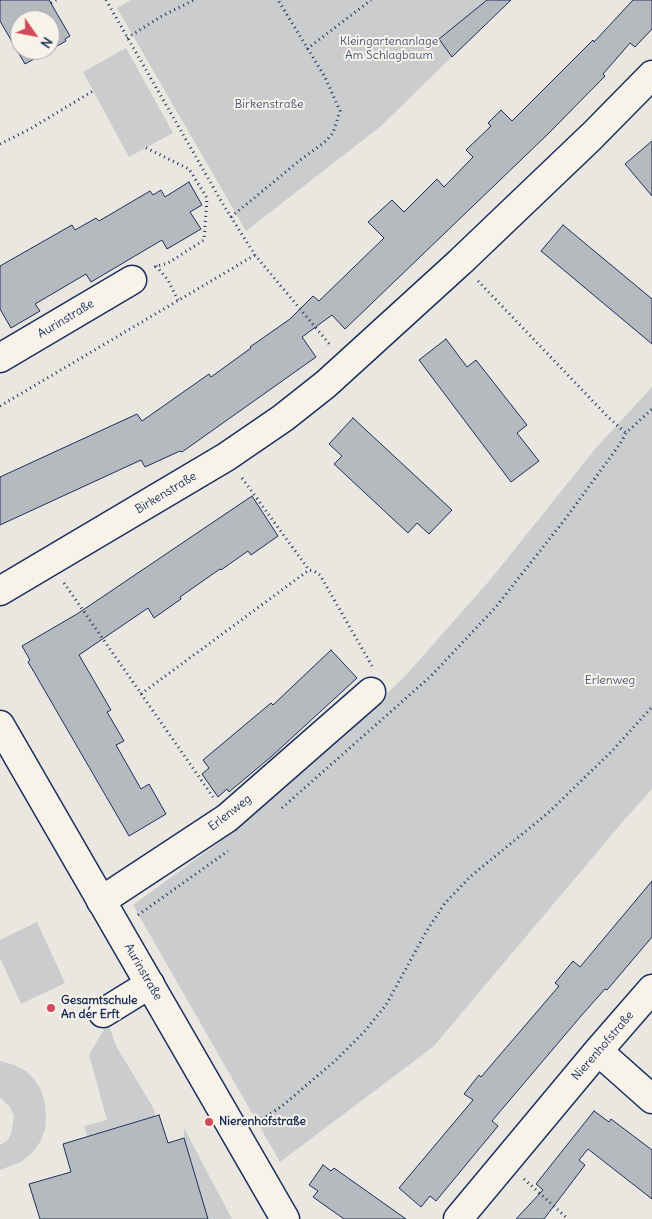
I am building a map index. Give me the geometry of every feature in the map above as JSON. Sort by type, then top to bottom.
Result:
[{"type":"street","name":"Birkenstraße","points":[[0,591],[226,458],[283,418],[326,384],[460,262],[592,136],[652,75]]},
{"type":"street","name":"Aurinstraße","points":[[0,358],[132,280]]},
{"type":"street","name":"Erlenweg","points":[[101,901],[227,818],[382,687]]},
{"type":"street","name":"Aurinstraße","points":[[0,725],[285,1219]]},
{"type":"street","points":[[103,1013],[150,984]]},
{"type":"street","name":"Nierenhofstraße","points":[[458,1219],[598,1051],[652,990]]},
{"type":"street","points":[[598,1051],[652,1099]]},
{"type":"path","points":[[51,3],[56,0]]},
{"type":"path","points":[[106,0],[255,256],[347,364]]},
{"type":"path","points":[[127,38],[162,16],[194,0]]},
{"type":"path","points":[[232,217],[333,133],[340,111],[325,77],[278,0]]},
{"type":"path","points":[[307,49],[371,0]]},
{"type":"path","points":[[0,144],[30,129],[93,91]]},
{"type":"path","points":[[132,280],[156,266],[168,263],[204,240],[207,198],[189,169],[146,148]]},
{"type":"path","points":[[0,406],[255,256]]},
{"type":"path","points":[[460,262],[608,417],[626,433]]},
{"type":"path","points":[[156,266],[168,280],[178,300]]},
{"type":"path","points":[[276,812],[431,676],[495,608],[566,518],[626,433],[652,409]]},
{"type":"path","points":[[226,458],[309,570],[320,575],[382,687],[402,703]]},
{"type":"path","points":[[49,562],[227,818]]},
{"type":"path","points":[[141,694],[309,570]]},
{"type":"path","points":[[237,1136],[282,1106],[335,1062],[364,1032],[386,1005],[426,932],[445,903],[470,876],[555,806],[611,752],[652,707]]},
{"type":"path","points":[[118,929],[234,846]]},
{"type":"path","points":[[505,1162],[568,1219]]},
{"type":"green space","name":"Birkenstraße","points":[[131,0],[510,0],[381,126],[246,231],[117,8]]},
{"type":"green space","points":[[126,48],[173,133],[129,157],[83,72]]},
{"type":"green space","points":[[652,387],[652,789],[433,1047],[280,1162],[133,905],[240,827],[340,740],[408,673],[490,580],[595,449]]},
{"type":"green space","points":[[37,922],[65,983],[21,1004],[0,958],[0,940]]},
{"type":"green space","points":[[108,1023],[116,1046],[154,1109],[155,1116],[87,1136],[84,1126],[107,1120],[89,1055]]},
{"type":"green space","points":[[0,1061],[26,1071],[34,1079],[41,1090],[46,1117],[45,1130],[40,1142],[32,1153],[21,1162],[0,1170],[0,1145],[8,1140],[11,1134],[14,1116],[10,1107],[0,1097]]},
{"type":"green space","points":[[184,1128],[232,1219],[208,1219],[184,1138]]},
{"type":"building","points":[[0,0],[49,0],[55,10],[10,10],[10,38],[0,21]]},
{"type":"building","points":[[487,0],[511,0],[452,57],[439,39]]},
{"type":"building","points":[[633,0],[652,0],[652,29],[635,47],[630,43],[603,74],[605,76],[549,133],[345,329],[332,315],[302,337],[316,357],[182,452],[180,451],[145,467],[141,460],[0,525],[0,477],[137,414],[142,421],[209,374],[211,377],[251,348],[290,319],[313,296],[319,301],[384,238],[368,222],[392,200],[404,212],[437,179],[444,187],[473,157],[466,150],[491,126],[488,123],[501,110],[512,121],[593,40],[594,42]]},
{"type":"building","points":[[60,19],[70,36],[65,39],[66,41],[60,44]]},
{"type":"building","points":[[23,60],[32,60],[25,64]]},
{"type":"building","points":[[652,141],[652,196],[625,164]]},
{"type":"building","points":[[189,182],[202,205],[190,212],[201,229],[167,249],[162,240],[91,282],[86,274],[35,304],[40,311],[11,328],[0,309],[0,266],[72,225],[75,230],[96,218],[99,221],[150,191],[153,195],[161,190],[165,197]]},
{"type":"building","points":[[563,225],[652,299],[652,344],[541,251]]},
{"type":"building","points":[[446,339],[467,367],[476,360],[527,425],[517,433],[539,461],[511,482],[419,360]]},
{"type":"building","points":[[353,418],[452,510],[429,534],[417,523],[408,533],[334,464],[342,456],[329,444]]},
{"type":"building","points":[[252,496],[278,536],[251,555],[248,551],[220,569],[154,618],[148,608],[79,655],[111,710],[107,712],[124,741],[116,745],[141,789],[149,784],[166,814],[129,836],[28,662],[30,660],[22,646],[77,614]]},
{"type":"building","points":[[331,650],[357,678],[272,756],[229,792],[227,789],[218,797],[202,774],[209,768],[203,760],[271,703],[273,705]]},
{"type":"building","points":[[652,881],[652,937],[607,990],[605,989],[581,1016],[492,1121],[498,1126],[436,1201],[430,1196],[421,1207],[399,1188],[473,1100],[464,1094],[479,1075],[481,1077],[559,986],[555,983],[573,961],[580,967]]},
{"type":"building","points":[[594,1111],[609,1122],[611,1119],[652,1150],[652,1199],[588,1149],[579,1160],[585,1165],[544,1219],[516,1219],[543,1190],[536,1184]]},
{"type":"building","points":[[159,1115],[168,1143],[184,1138],[208,1219],[40,1219],[29,1184],[71,1172],[63,1144]]},
{"type":"building","points":[[323,1165],[331,1171],[334,1168],[406,1219],[344,1219],[313,1197],[318,1191],[309,1185]]},
{"type":"place","name":"Gesamtschule An der Erft","points":[[51,1008]]},
{"type":"place","name":"Nierenhofstraße","points":[[209,1122]]},
{"type":"park label","name":"Kleingartenanlage Am Schlagbaum","points":[[389,49]]}]
